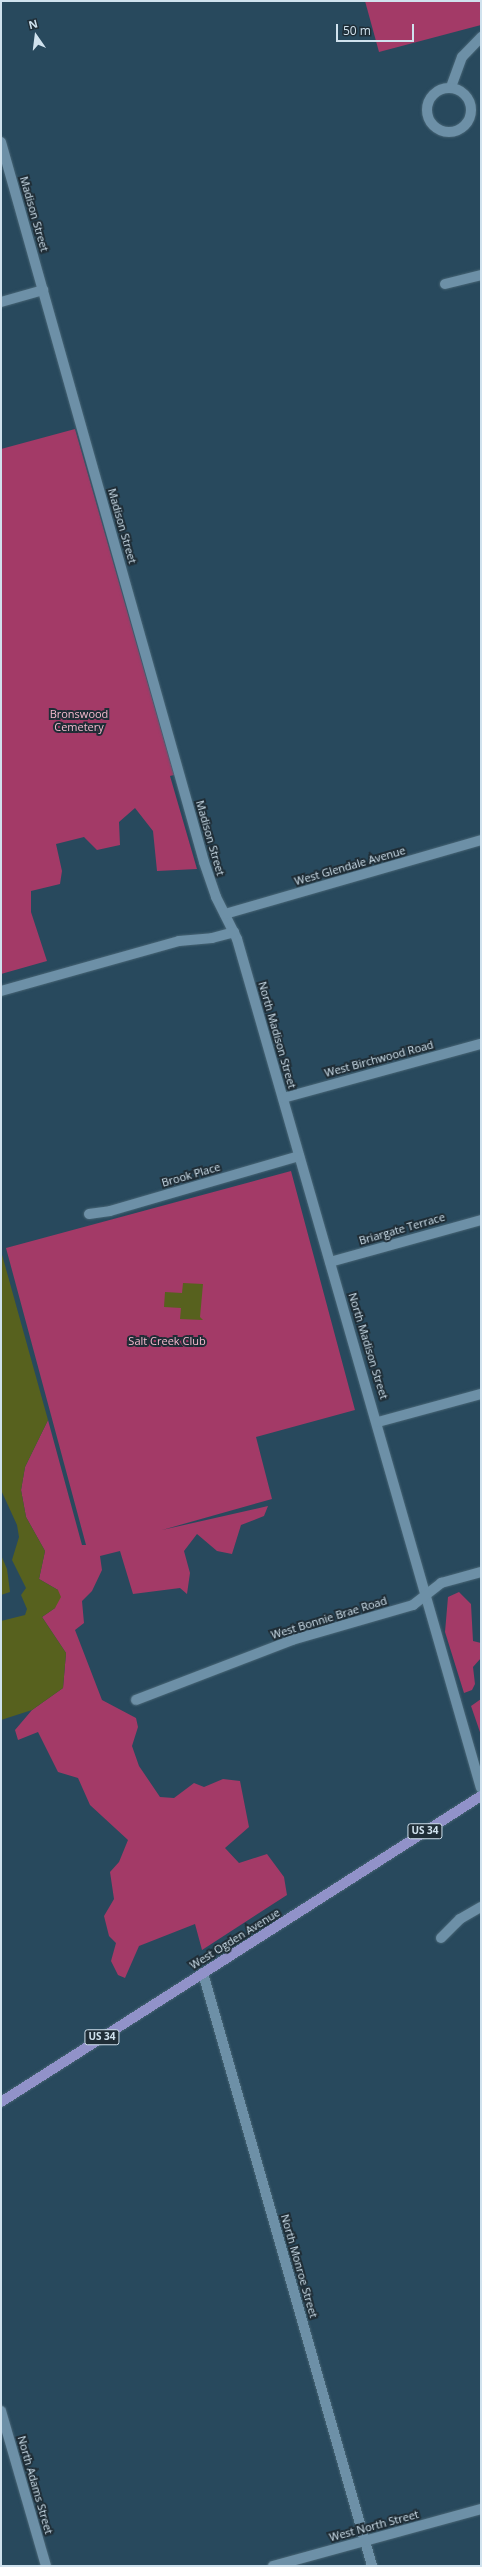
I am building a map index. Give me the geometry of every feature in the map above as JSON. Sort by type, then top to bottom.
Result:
[{"type":"main road","name":"West Ogden Avenue","points":[[1,2102],[481,1796]]},
{"type":"street","points":[[451,87],[463,94],[470,108],[466,123],[447,133],[431,123],[428,110],[432,96],[451,87],[462,57],[481,37]]},
{"type":"street","name":"Madison Street","points":[[1,142],[204,862],[225,914]]},
{"type":"street","points":[[445,284],[481,275]]},
{"type":"street","points":[[1,302],[43,290]]},
{"type":"street","name":"West Glendale Avenue","points":[[225,914],[481,840]]},
{"type":"street","name":"North Madison Street","points":[[225,914],[234,932],[378,1422],[425,1596],[481,1788]]},
{"type":"street","points":[[1,991],[178,941],[212,938],[234,932]]},
{"type":"street","name":"West Birchwood Road","points":[[282,1098],[481,1044]]},
{"type":"street","name":"Brook Place","points":[[89,1214],[110,1211],[299,1156]]},
{"type":"street","name":"Briargate Terrace","points":[[330,1262],[481,1220]]},
{"type":"street","points":[[378,1422],[481,1394]]},
{"type":"street","name":"West Bonnie Brae Road","points":[[136,1700],[292,1640],[413,1605],[441,1583],[481,1572]]},
{"type":"street","points":[[441,1938],[460,1920],[481,1907]]},
{"type":"street","name":"North Monroe Street","points":[[203,1973],[372,2566]]},
{"type":"street","name":"North Adams Street","points":[[1,2411],[46,2566]]},
{"type":"street","name":"West North Street","points":[[273,2566],[481,2509]]},
{"type":"green space","points":[[365,1],[481,1],[481,25],[379,52]]},
{"type":"green space","name":"Bronswood Cemetery","points":[[75,429],[174,775],[170,776],[197,869],[157,871],[153,831],[135,808],[119,822],[120,845],[97,850],[84,837],[56,844],[62,871],[60,884],[31,891],[31,912],[47,961],[1,974],[1,449]]},
{"type":"green space","name":"Salt Creek Club","points":[[291,1171],[355,1410],[256,1437],[272,1499],[162,1530],[268,1506],[264,1516],[241,1525],[232,1554],[217,1551],[197,1534],[184,1551],[190,1573],[187,1594],[180,1588],[133,1594],[120,1551],[100,1556],[102,1570],[92,1591],[82,1601],[84,1623],[75,1630],[102,1700],[136,1718],[138,1727],[132,1746],[139,1766],[160,1797],[174,1798],[194,1783],[204,1787],[223,1779],[240,1781],[249,1827],[225,1848],[239,1863],[267,1854],[284,1877],[287,1895],[202,1950],[195,1924],[139,1946],[125,1978],[118,1975],[111,1961],[116,1943],[109,1936],[104,1916],[114,1899],[110,1872],[119,1862],[128,1840],[90,1805],[78,1778],[58,1772],[38,1732],[18,1740],[15,1730],[32,1710],[63,1688],[66,1653],[42,1617],[55,1608],[58,1590],[39,1579],[45,1551],[26,1517],[21,1490],[25,1467],[48,1420],[82,1545],[86,1545],[6,1248]]},
{"type":"green space","points":[[459,1592],[471,1604],[473,1641],[481,1643],[481,1658],[473,1667],[475,1684],[472,1690],[464,1693],[445,1632],[448,1597]]},
{"type":"green space","points":[[481,1699],[481,1735],[471,1706]]},
{"type":"shaded area","points":[[1,1251],[48,1420],[25,1467],[21,1490],[26,1517],[45,1551],[39,1579],[58,1590],[61,1597],[55,1608],[42,1617],[66,1653],[63,1688],[32,1710],[1,1720],[1,1621],[25,1615],[27,1609],[21,1595],[26,1588],[12,1560],[19,1537],[17,1525],[1,1490]]},
{"type":"shaded area","points":[[183,1283],[203,1284],[200,1317],[203,1320],[180,1319],[181,1308],[164,1307],[165,1292],[182,1293]]},
{"type":"shaded area","points":[[1,1555],[7,1569],[10,1592],[1,1595]]}]
